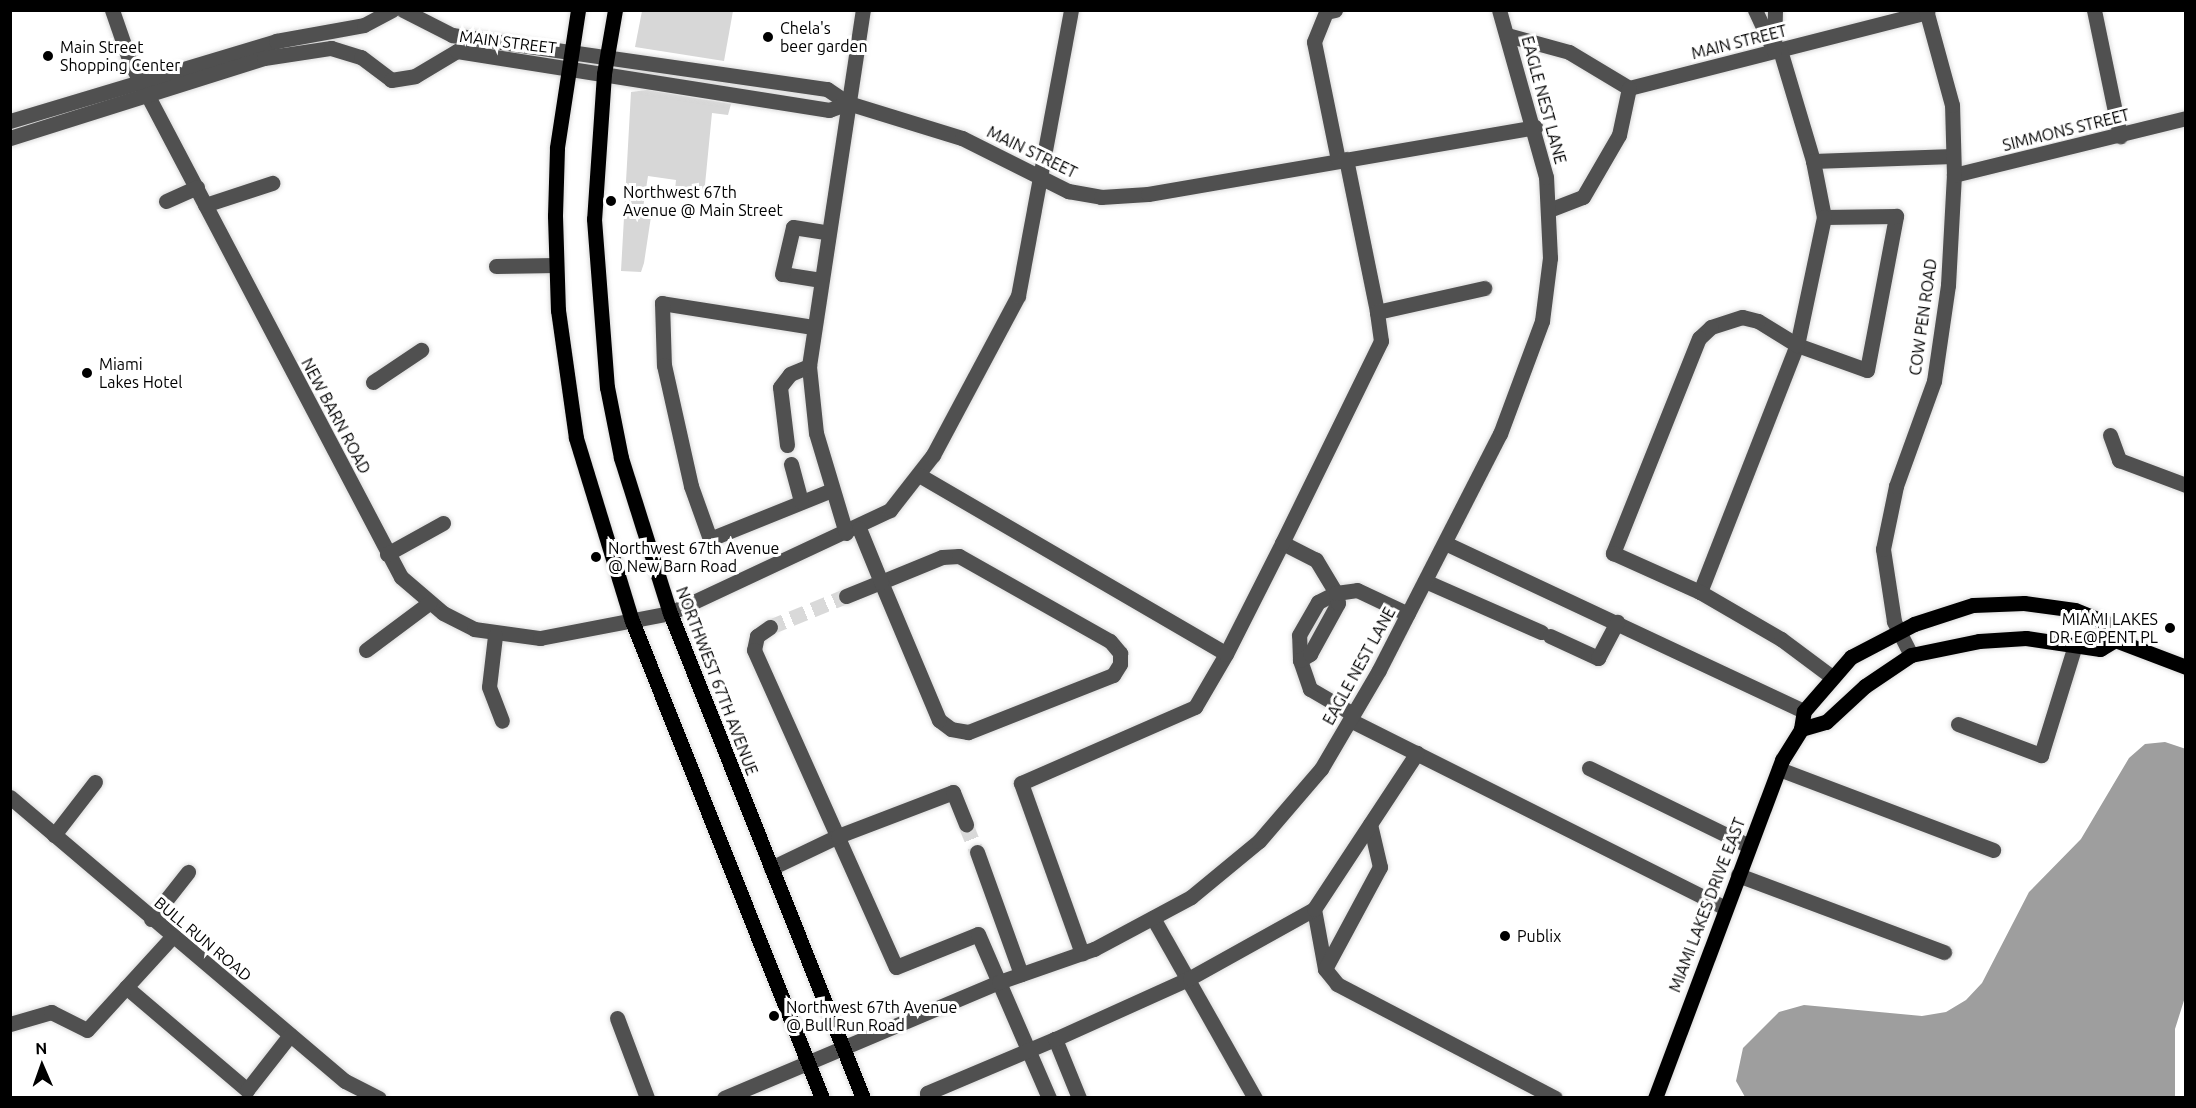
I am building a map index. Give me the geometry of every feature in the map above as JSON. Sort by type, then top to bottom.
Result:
[{"type":"main road","points":[[578,10],[567,68],[557,148],[556,265],[576,438],[632,621],[822,1098]]},
{"type":"main road","name":"NORTHWEST 67TH AVENUE","points":[[615,10],[604,74],[594,219],[607,387],[638,522],[670,613],[863,1098]]},
{"type":"main road","points":[[1804,711],[1851,657],[1897,632],[1973,605],[2024,603],[2075,610],[2106,622],[2115,640],[2186,667]]},
{"type":"main road","points":[[1801,729],[1826,722],[1865,686],[1911,655],[2026,638],[2100,649],[2115,640]]},
{"type":"main road","name":"MIAMI LAKES DRIVE EAST","points":[[1655,1098],[1779,769],[1801,729],[1804,711]]},
{"type":"street","name":"NEW BARN ROAD","points":[[112,10],[140,81],[401,577],[429,603],[495,636],[552,637],[670,613],[883,516],[920,475],[1006,326],[1021,286],[1071,10]]},
{"type":"street","points":[[10,121],[276,41],[364,25],[392,10]]},
{"type":"street","name":"MAIN STREET","points":[[403,10],[452,35],[571,50],[827,89],[848,103],[944,131],[1068,191],[1125,198],[1535,127]]},
{"type":"street","points":[[846,596],[882,582],[959,555],[1110,642],[1120,652],[1120,664],[1113,675],[968,732],[951,729],[939,720],[882,582],[832,490],[816,433],[809,366],[862,10]]},
{"type":"street","name":"EAGLE NEST LANE","points":[[808,1063],[999,982],[1082,953],[1191,897],[1260,841],[1321,769],[1445,543],[1500,434],[1534,351],[1547,292],[1549,210],[1535,127],[1499,10]]},
{"type":"street","points":[[1700,592],[1797,345],[1824,217],[1813,160],[1777,50],[1755,10]]},
{"type":"street","points":[[1775,10],[1777,50]]},
{"type":"street","points":[[2094,10],[2120,136]]},
{"type":"street","points":[[1082,953],[1021,783],[1195,707],[1226,654],[1381,341],[1377,312],[1314,42],[1331,11]]},
{"type":"street","name":"MAIN STREET","points":[[1629,88],[1927,11]]},
{"type":"street","name":"COW PEN ROAD","points":[[1911,655],[1897,632],[1885,587],[1883,549],[1896,486],[1934,381],[1948,285],[1954,175],[1952,105],[1927,11]]},
{"type":"street","points":[[1508,35],[1569,52],[1629,88],[1619,135],[1583,197],[1549,210]]},
{"type":"street","name":"MAIN STREET","points":[[10,138],[298,50],[346,50],[391,80],[415,76],[457,51],[829,110],[848,103]]},
{"type":"street","name":"SIMMONS STREET","points":[[1954,175],[2186,118]]},
{"type":"street","points":[[1813,160],[1953,156]]},
{"type":"street","points":[[206,205],[272,183]]},
{"type":"street","points":[[166,201],[197,187]]},
{"type":"street","points":[[1824,217],[1896,216],[1868,370],[1797,345],[1758,321],[1742,318],[1711,327],[1699,338],[1613,553],[1700,592],[1781,639],[1832,678]]},
{"type":"street","points":[[821,280],[782,274],[793,227],[829,233]]},
{"type":"street","points":[[496,266],[556,265]]},
{"type":"street","points":[[1377,312],[1484,288]]},
{"type":"street","points":[[813,327],[662,303],[664,366],[691,486],[710,539],[832,490]]},
{"type":"street","points":[[373,382],[421,350]]},
{"type":"street","points":[[787,445],[780,387],[790,374],[809,366]]},
{"type":"street","points":[[2110,435],[2119,460],[2186,485]]},
{"type":"street","points":[[792,464],[801,502]]},
{"type":"street","points":[[920,475],[1226,654]]},
{"type":"street","points":[[387,554],[443,523]]},
{"type":"street","points":[[1282,543],[1316,560],[1336,593],[1338,603],[1310,654],[1300,660],[1310,689],[1351,717],[1417,753],[1725,908]]},
{"type":"street","points":[[1445,543],[1804,711]]},
{"type":"street","points":[[1425,581],[1598,658],[1617,622]]},
{"type":"street","points":[[1336,593],[1357,590],[1408,614]]},
{"type":"street","points":[[366,650],[429,603]]},
{"type":"street","points":[[770,627],[757,636],[754,650],[896,967],[978,934],[1030,1049],[1049,1098]]},
{"type":"street","points":[[495,636],[489,687],[502,721]]},
{"type":"street","points":[[1958,724],[2042,755],[2075,645]]},
{"type":"street","points":[[928,1098],[927,1093],[1055,1039],[1190,978],[1314,909],[1417,753]]},
{"type":"street","points":[[1589,768],[1749,846]]},
{"type":"street","points":[[1779,769],[1993,850]]},
{"type":"street","points":[[54,835],[95,782]]},
{"type":"street","points":[[771,868],[838,836],[953,792],[966,825]]},
{"type":"street","name":"BULL RUN ROAD","points":[[10,797],[172,937],[345,1081],[380,1098]]},
{"type":"street","points":[[1325,969],[1380,867],[1370,824]]},
{"type":"street","points":[[976,852],[1021,974]]},
{"type":"street","points":[[151,919],[188,872]]},
{"type":"street","points":[[1738,875],[1944,952]]},
{"type":"street","points":[[1314,909],[1325,969],[1337,984],[1555,1098]]},
{"type":"street","points":[[1153,918],[1190,978],[1255,1098]]},
{"type":"street","points":[[10,1024],[51,1012],[87,1030],[172,937]]},
{"type":"street","points":[[126,987],[247,1090],[290,1035]]},
{"type":"street","points":[[617,1018],[647,1098]]},
{"type":"street","points":[[1055,1039],[1079,1098]]},
{"type":"street","points":[[724,1098],[808,1063]]},
{"type":"shaded area","points":[[642,11],[733,11],[724,61],[635,47]]},
{"type":"shaded area","points":[[647,90],[731,104],[728,115],[712,113],[704,195],[675,190],[676,180],[648,176],[643,208],[652,210],[644,263],[641,272],[621,271],[631,92]]},
{"type":"shaded area","points":[[2165,742],[2186,749],[2186,994],[2175,1029],[2175,1097],[1745,1097],[1736,1081],[1743,1048],[1779,1012],[1804,1005],[1922,1016],[1946,1012],[1966,1000],[1982,983],[2029,892],[2081,839],[2129,758],[2145,744]]},
{"type":"tunnel","points":[[770,627],[846,596]]},
{"type":"tunnel","points":[[966,825],[977,852]]},
{"type":"place","name":"Chela's beer garden","points":[[768,37]]},
{"type":"place","name":"Main Street Shopping Center","points":[[48,56]]},
{"type":"place","name":"Northwest 67th Avenue @ Main Street","points":[[611,201]]},
{"type":"place","name":"Miami Lakes Hotel","points":[[87,373]]},
{"type":"place","name":"Northwest 67th Avenue @ New Barn Road","points":[[596,557]]},
{"type":"place","name":"MIAMI LAKES DR E@PENT PL","points":[[2170,628]]},
{"type":"place","name":"Publix","points":[[1505,936]]},
{"type":"place","name":"Northwest 67th Avenue @ Bull Run Road","points":[[774,1016]]}]
